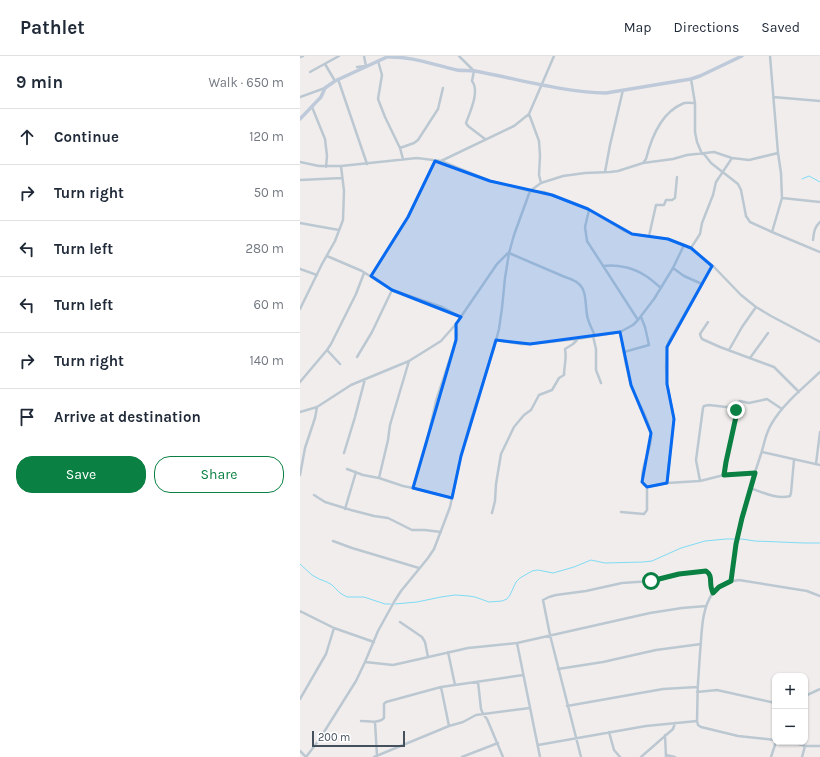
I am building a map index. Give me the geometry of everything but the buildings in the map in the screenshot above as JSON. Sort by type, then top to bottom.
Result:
[{"type":"street","points":[[310,72],[339,56]]},
{"type":"street","points":[[364,56],[366,66]]},
{"type":"street","points":[[300,97],[325,88],[336,80],[378,60],[391,56],[425,61],[457,70],[474,71],[541,85],[594,93],[606,93],[690,79],[700,76],[742,56]]},
{"type":"street","points":[[459,56],[474,71]]},
{"type":"street","points":[[440,161],[514,126],[529,114],[554,56]]},
{"type":"street","points":[[770,56],[782,198],[772,232]]},
{"type":"street","points":[[378,60],[382,75],[378,99],[404,159]]},
{"type":"street","points":[[324,64],[336,80],[366,164]]},
{"type":"street","points":[[357,67],[366,66]]},
{"type":"street","points":[[474,71],[472,81],[475,89],[474,98],[466,123],[485,139]]},
{"type":"street","points":[[690,79],[694,102],[694,132],[697,142],[703,154],[711,163],[740,186],[746,216],[750,222],[820,252]]},
{"type":"street","points":[[300,119],[321,97],[325,88]]},
{"type":"street","points":[[400,148],[418,140],[438,109],[443,88]]},
{"type":"street","points":[[605,172],[623,90]]},
{"type":"street","points":[[773,97],[820,101]]},
{"type":"street","points":[[643,163],[663,118],[681,104],[694,102]]},
{"type":"street","points":[[312,108],[326,139],[326,167]]},
{"type":"street","points":[[529,114],[539,141],[539,175],[541,183]]},
{"type":"street","points":[[300,751],[306,757],[319,740],[356,681],[378,631],[394,602],[428,558],[434,549],[441,532],[450,507],[461,456],[499,329],[509,253],[530,191],[541,183],[563,176],[580,173],[618,171],[643,163],[673,159],[687,155],[714,152],[732,158],[749,160],[778,153]]},
{"type":"street","points":[[300,162],[326,167],[417,158],[435,160],[490,181],[530,191],[544,192],[589,210],[632,234],[668,239],[691,248],[756,307],[820,342]]},
{"type":"street","points":[[691,248],[700,234],[702,223],[716,182],[732,158]]},
{"type":"street","points":[[371,276],[408,217],[435,160]]},
{"type":"street","points":[[300,309],[336,241],[343,220],[344,191],[341,166]]},
{"type":"street","points":[[649,236],[656,205],[664,205],[666,200],[672,200],[675,198],[677,177]]},
{"type":"street","points":[[300,180],[342,178]]},
{"type":"street","points":[[782,198],[820,202]]},
{"type":"street","points":[[589,210],[585,227],[587,241],[638,320]]},
{"type":"street","points":[[813,240],[814,230],[820,222]]},
{"type":"street","points":[[300,223],[339,230]]},
{"type":"street","points":[[496,340],[530,344],[577,339],[620,332],[633,325],[641,317],[673,268],[684,245]]},
{"type":"street","points":[[300,412],[317,407],[351,384],[409,361],[441,341],[456,324],[497,264],[509,253]]},
{"type":"street","points":[[509,253],[573,279],[585,292],[588,318],[594,336],[596,349],[596,370],[601,383]]},
{"type":"street","points":[[327,256],[364,272],[392,290],[442,307],[461,317]]},
{"type":"street","points":[[603,266],[619,266],[634,270],[646,276],[661,288]]},
{"type":"street","points":[[668,482],[674,419],[667,384],[667,347],[712,266]]},
{"type":"street","points":[[673,268],[684,276],[702,284]]},
{"type":"street","points":[[300,269],[317,275]]},
{"type":"street","points":[[300,382],[331,344],[356,294],[364,272]]},
{"type":"street","points":[[356,357],[372,332],[392,290]]},
{"type":"street","points":[[729,350],[756,307]]},
{"type":"street","points":[[624,352],[649,345],[641,317]]},
{"type":"street","points":[[708,322],[700,334],[701,338],[720,347],[774,367],[799,392]]},
{"type":"street","points":[[413,488],[427,441],[436,401],[456,340],[456,324]]},
{"type":"street","points":[[620,332],[631,385],[651,433],[651,443],[642,476],[643,484],[647,487],[647,510],[644,514],[621,512]]},
{"type":"street","points":[[750,358],[768,333]]},
{"type":"street","points":[[492,513],[501,454],[514,427],[524,415],[531,410],[539,395],[552,390],[559,378],[564,375],[565,349],[573,344],[577,339]]},
{"type":"street","points":[[327,350],[340,364]]},
{"type":"street","points":[[379,478],[390,425],[409,361]]},
{"type":"street","points":[[731,581],[740,525],[766,435],[772,422],[782,409],[820,372]]},
{"type":"street","points":[[344,453],[365,378]]},
{"type":"street","points":[[724,475],[737,412],[735,408],[737,403],[740,401],[749,403],[767,399],[782,409]]},
{"type":"street","points":[[700,481],[696,460],[703,408],[704,406],[709,405],[735,408]]},
{"type":"street","points":[[300,475],[317,407]]},
{"type":"street","points":[[816,464],[820,432]]},
{"type":"street","points":[[762,452],[820,465]]},
{"type":"street","points":[[300,456],[304,457]]},
{"type":"street","points":[[750,488],[779,497],[790,496],[794,460]]},
{"type":"street","points":[[347,469],[403,486],[452,498]]},
{"type":"street","points":[[345,508],[356,472]]},
{"type":"street","points":[[647,487],[668,482],[700,481],[724,475],[755,473]]},
{"type":"street","points":[[314,496],[325,502],[345,508],[374,516],[388,518],[412,530],[441,532]]},
{"type":"street","points":[[333,541],[419,568]]},
{"type":"street","points":[[580,757],[550,635],[543,600],[549,596],[586,591],[622,582],[651,581],[679,574],[706,571],[709,572],[710,575],[713,593]]},
{"type":"street","points":[[772,741],[738,736],[698,725],[697,687],[702,626],[706,606],[713,593],[719,587],[731,581],[739,580],[807,591],[820,596]]},
{"type":"street","points":[[365,662],[393,665],[475,647],[517,643],[650,613],[706,606]]},
{"type":"street","points":[[300,611],[334,628],[374,642]]},
{"type":"street","points":[[400,622],[422,637],[425,642],[428,657]]},
{"type":"street","points":[[300,699],[326,654],[334,628]]},
{"type":"street","points":[[517,643],[540,757]]},
{"type":"street","points":[[558,668],[610,660],[656,650],[701,644]]},
{"type":"street","points":[[448,652],[456,685]]},
{"type":"street","points":[[360,721],[375,722],[383,720],[384,704],[386,702],[441,687],[523,675]]},
{"type":"street","points":[[478,682],[481,709],[487,719],[503,757]]},
{"type":"street","points":[[441,687],[449,726]]},
{"type":"street","points":[[567,706],[663,689],[697,687]]},
{"type":"street","points":[[808,695],[820,689]]},
{"type":"street","points":[[697,692],[717,690],[772,702]]},
{"type":"street","points":[[375,722],[375,756],[449,726],[463,722],[476,715],[530,708]]},
{"type":"street","points":[[538,745],[646,726],[697,720]]},
{"type":"street","points":[[641,757],[673,729],[675,723]]},
{"type":"street","points":[[609,732],[614,750],[620,757]]},
{"type":"street","points":[[665,735],[666,756],[675,757]]},
{"type":"street","points":[[462,757],[468,756],[498,743]]},
{"type":"street","points":[[771,757],[774,745]]},
{"type":"street","points":[[802,745],[820,746]]},
{"type":"street","points":[[802,757],[805,746]]},
{"type":"highlighted area","points":[[435,161],[490,181],[552,195],[588,209],[632,234],[668,239],[691,248],[712,266],[667,347],[667,384],[674,419],[667,483],[647,487],[642,482],[651,433],[631,385],[620,332],[530,344],[496,340],[461,456],[452,498],[413,488],[456,340],[456,324],[461,317],[392,290],[371,276],[408,217]]},
{"type":"waterway","points":[[802,179],[809,176],[820,182]]},
{"type":"waterway","points":[[395,604],[417,602],[455,595],[475,597],[489,602],[502,601],[507,599],[510,595],[516,582],[532,571],[538,570],[553,573],[591,560],[605,563],[652,561],[681,548],[705,541],[742,539],[755,541],[820,543]]},
{"type":"waterway","points":[[300,564],[312,575],[332,585],[340,593],[347,597],[364,597],[385,604],[391,604]]},
{"type":"route","points":[[651,581],[679,574],[706,571],[709,572],[710,575],[713,593],[719,587],[731,581],[736,544],[755,473],[724,475],[737,412],[736,410]]}]
